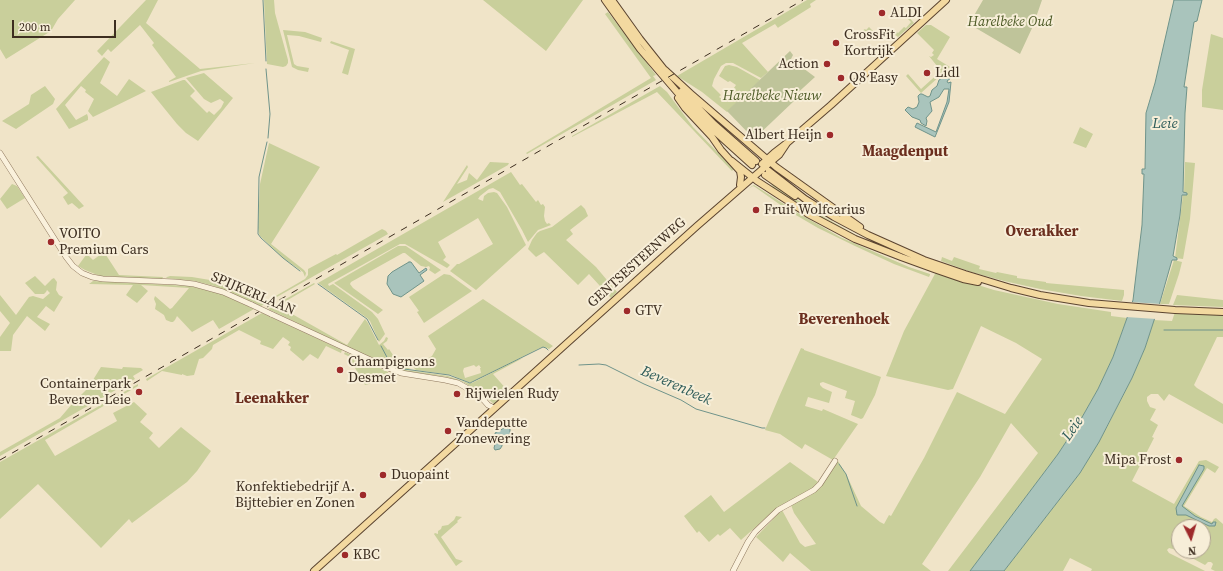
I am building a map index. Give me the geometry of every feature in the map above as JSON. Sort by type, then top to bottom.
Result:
[{"type":"main road","points":[[605,0],[642,52],[685,108],[732,161],[751,177],[808,214],[842,232],[919,264],[963,279],[1067,299],[1113,305],[1223,312]]},
{"type":"main road","points":[[612,0],[676,85],[754,163],[710,127],[689,106],[640,49]]},
{"type":"main road","name":"GENTSESTEENWEG","points":[[314,571],[696,226],[734,194],[946,0]]},
{"type":"main road","points":[[665,70],[769,161],[856,225],[890,245]]},
{"type":"main road","name":"GENTSESTEENWEG","points":[[769,161],[779,155],[788,143]]},
{"type":"main road","points":[[779,155],[779,164],[787,174]]},
{"type":"main road","points":[[732,161],[741,174],[740,185]]},
{"type":"main road","points":[[919,264],[832,220],[800,199],[767,173],[834,217],[868,235],[924,260],[1011,288]]},
{"type":"main road","name":"GENTSESTEENWEG","points":[[734,194],[740,185],[751,177]]},
{"type":"street","name":"SPIJKERLAAN","points":[[0,153],[66,257],[73,266],[82,272],[92,277],[104,279],[194,284],[223,292],[388,368],[401,373],[458,383],[481,397],[488,405],[494,408]]},
{"type":"street","points":[[733,571],[755,532],[778,510],[811,493],[818,487],[835,461]]},
{"type":"green space","points":[[0,0],[75,0],[58,19],[51,31],[6,59],[0,49]]},
{"type":"green space","points":[[146,0],[158,0],[146,23],[200,69],[255,63],[201,71],[169,82],[176,77],[152,45],[154,43],[140,25],[111,52],[108,49],[102,56],[97,51]]},
{"type":"green space","points":[[264,0],[274,0],[275,13],[288,60],[286,66],[283,67],[267,64]]},
{"type":"green space","points":[[483,0],[583,0],[546,51]]},
{"type":"green space","points":[[807,0],[816,0],[810,4],[811,7],[778,28],[775,24],[742,43],[768,72],[761,78],[733,63],[726,63],[721,66],[712,86],[721,95],[719,97],[725,101],[736,85],[719,76],[725,66],[729,65],[737,67],[760,80],[727,112],[702,92],[677,76]]},
{"type":"green space","name":"Harelbeke Oud","points":[[983,0],[1042,0],[1033,26],[1020,54],[969,24]]},
{"type":"green space","points":[[608,12],[656,75],[653,76],[656,80],[527,154],[526,153],[651,78],[605,14]]},
{"type":"green space","points":[[908,16],[914,23],[898,37],[893,33],[879,33],[888,28],[892,32],[894,30],[898,33],[904,27],[906,28],[911,22],[906,17]]},
{"type":"green space","points":[[926,25],[931,25],[950,37],[937,59],[950,67],[921,93],[906,76],[908,74],[921,89],[941,71],[929,56],[931,57],[934,55],[932,53],[934,50],[917,33]]},
{"type":"green space","points":[[869,27],[874,32],[875,30],[879,33],[862,31]]},
{"type":"green space","points":[[283,30],[305,32],[322,38],[321,42],[299,36],[287,35],[294,64],[309,68],[308,72],[292,67]]},
{"type":"green space","points":[[1211,34],[1223,38],[1223,110],[1202,107],[1202,90]]},
{"type":"green space","points":[[331,41],[355,49],[348,75],[342,73],[349,50],[330,43]]},
{"type":"green space","name":"Harelbeke Nieuw","points":[[790,51],[793,55],[791,59],[815,77],[792,98],[794,101],[754,139],[727,111]]},
{"type":"green space","points":[[104,57],[110,62],[100,83],[117,96],[129,79],[146,91],[93,117],[88,111],[94,99],[85,92],[86,90],[81,86],[65,105],[76,120],[87,114],[88,120],[69,129],[56,109]]},
{"type":"green space","points":[[204,73],[233,98],[198,141],[186,133],[177,124],[151,92],[185,80],[195,91],[190,96],[207,113],[209,111],[214,115],[221,108],[224,102],[220,99],[211,103],[204,99],[186,78]]},
{"type":"green space","points":[[45,86],[55,99],[53,104],[16,129],[2,121],[29,104],[31,95]]},
{"type":"green space","points":[[660,86],[667,92],[693,127],[734,169],[732,171],[657,92],[572,137]]},
{"type":"green space","points":[[1080,127],[1093,134],[1086,148],[1073,143]]},
{"type":"green space","points":[[269,143],[320,167],[271,244],[304,270],[306,273],[305,277],[303,272],[283,258],[259,234],[260,184]]},
{"type":"green space","points":[[38,156],[84,206],[79,209],[72,203],[68,205],[63,197],[68,193],[36,157]]},
{"type":"green space","points":[[490,162],[509,163],[508,165],[443,202],[467,165],[468,167],[457,184],[467,180],[469,173],[477,180]]},
{"type":"green space","points":[[1185,162],[1195,163],[1190,219],[1183,259],[1175,258],[1183,195],[1187,195],[1187,193],[1184,192]]},
{"type":"green space","points":[[511,172],[520,185],[522,184],[536,202],[538,200],[541,205],[543,204],[545,207],[545,221],[547,224],[549,223],[551,225],[538,230],[528,242],[500,192],[493,188],[489,189],[480,196],[478,199],[483,201],[484,196],[488,193],[497,193],[507,207],[526,245],[476,290],[450,271],[457,264],[493,244],[478,218],[438,242],[446,257],[443,260],[450,265],[447,268],[405,244],[400,244],[328,284],[329,286],[333,284],[372,312],[378,319],[385,334],[379,342],[370,321],[367,318],[318,283]]},
{"type":"green space","points":[[768,180],[824,217],[870,243],[836,228],[771,189],[773,187]]},
{"type":"green space","points":[[12,184],[17,186],[25,198],[7,209],[0,199]]},
{"type":"green space","points":[[754,185],[840,237],[909,267],[930,274],[929,277],[894,264],[818,228],[789,211],[755,187],[753,186],[748,189]]},
{"type":"green space","points":[[581,205],[585,209],[588,216],[570,230],[573,234],[566,240],[596,267],[617,292],[611,298],[589,274],[578,285],[544,252],[536,257],[528,249],[537,233],[552,227]]},
{"type":"green space","points":[[382,229],[388,234],[261,306],[214,286],[195,281],[166,278],[170,276],[192,277],[216,281],[267,301],[305,279],[308,275],[308,269],[336,254],[337,255]]},
{"type":"green space","points":[[398,246],[406,246],[441,270],[435,274],[429,270],[429,266],[421,266],[403,253],[351,282],[350,284],[353,288],[383,310],[378,314],[334,283]]},
{"type":"green space","points":[[104,252],[119,275],[163,277],[162,279],[100,276],[78,266],[86,255],[93,260]]},
{"type":"green space","points":[[942,257],[952,261],[954,257],[980,266],[979,269],[1017,276],[1017,278],[1046,283],[1124,290],[1124,295],[1122,301],[1040,289],[971,272],[941,261]]},
{"type":"green space","points":[[1174,260],[1182,262],[1179,274],[1169,304],[1160,304]]},
{"type":"green space","points":[[936,272],[994,290],[1058,304],[1111,312],[1111,316],[1127,318],[1113,357],[1098,389],[1081,419],[1058,454],[970,571],[948,571],[1038,453],[1011,423],[980,477],[922,564],[931,571],[811,571],[790,553],[783,562],[756,537],[782,510],[800,543],[805,547],[816,544],[794,513],[791,505],[811,495],[820,488],[838,461],[861,506],[884,524],[889,515],[891,516],[924,458],[957,392],[1005,414],[1042,359],[1016,343],[981,326],[953,389],[948,390],[886,376],[904,331]]},
{"type":"green space","points":[[444,274],[450,275],[472,291],[424,323],[417,312],[419,311],[409,297]]},
{"type":"green space","points":[[35,276],[45,286],[54,278],[57,282],[56,290],[59,295],[63,297],[54,312],[46,306],[37,317],[50,324],[45,331],[27,316],[13,335],[11,351],[0,351],[0,337],[10,323],[0,311],[0,295],[16,315],[29,297],[33,296],[43,299],[50,293],[47,290],[44,294],[35,294],[25,283]]},
{"type":"green space","points":[[93,281],[190,286],[221,294],[254,309],[219,329],[213,320],[192,332],[177,316],[173,322],[166,320],[164,315],[155,309],[156,304],[154,299],[155,296],[170,309],[189,288],[141,285],[148,291],[137,303],[126,295],[133,285],[89,284]]},
{"type":"green space","points":[[314,283],[315,284],[281,304],[285,310],[347,345],[365,319],[379,345],[386,337],[388,338],[383,344],[388,350],[389,349],[395,358],[389,362],[388,366],[268,309]]},
{"type":"green space","points":[[1177,295],[1223,300],[1223,307],[1173,305]]},
{"type":"green space","points":[[483,299],[553,346],[549,349],[544,347],[540,348],[472,382],[468,382],[451,375],[416,370],[413,367],[432,356],[436,349],[428,336]],"holes":[[[474,365],[476,367],[479,365],[481,368],[481,373],[465,378],[463,371],[464,368]]]},
{"type":"green space","points":[[1175,312],[1223,314],[1223,337],[1217,337],[1194,385],[1223,404],[1223,424],[1169,394],[1164,401],[1158,394],[1151,394],[1147,397],[1147,401],[1150,407],[1156,409],[1150,420],[1158,425],[1152,437],[1154,438],[1132,481],[1174,504],[1199,461],[1206,460],[1219,467],[1215,473],[1207,468],[1184,506],[1205,519],[1171,519],[1171,548],[1167,550],[1171,554],[1171,559],[1181,559],[1205,571],[1091,571],[1092,569],[1070,558],[1063,571],[1004,571],[1080,473],[1107,427],[1132,378],[1145,348],[1154,320],[1172,321]]},
{"type":"green space","points":[[262,313],[342,350],[341,353],[326,346],[318,359],[310,354],[303,361],[290,350],[291,347],[288,345],[290,342],[283,337],[273,349],[260,344],[261,341],[239,330],[213,345],[212,349],[203,358],[199,359],[194,375],[187,376],[162,371],[147,381],[146,379]]},
{"type":"green space","points":[[801,348],[881,377],[875,395],[863,418],[861,419],[851,415],[855,401],[845,398],[847,391],[823,382],[820,383],[820,385],[832,392],[829,403],[808,397],[805,406],[822,411],[823,409],[858,424],[833,460],[805,444],[802,449],[780,434],[765,430]]},
{"type":"green space","points":[[345,352],[388,372],[388,374],[365,385],[348,356],[344,354]]},
{"type":"green space","points":[[523,358],[493,374],[508,391],[494,404],[478,391],[463,382],[447,377],[404,371],[390,367],[396,360],[405,366],[413,367],[406,370],[448,376],[472,383]]},
{"type":"green space","points":[[101,367],[122,369],[123,367],[141,368],[143,370],[133,376],[135,379],[0,456],[0,452],[60,418],[88,388]]},
{"type":"green space","points":[[138,384],[138,386],[45,440],[55,456],[117,421],[113,413],[134,402],[147,414],[140,422],[153,433],[149,438],[159,448],[181,427],[211,451],[187,482],[132,523],[129,519],[101,548],[38,484],[0,519],[0,462]]},
{"type":"green space","points":[[790,462],[818,482],[813,488],[777,508],[741,540],[730,528],[720,536],[718,534],[709,542],[699,531],[697,533],[684,516],[711,495],[724,512]]},
{"type":"green space","points":[[456,516],[462,517],[441,537],[456,559],[463,561],[456,566],[434,534],[438,534],[438,531],[442,526],[448,525]]},
{"type":"green space","points":[[1216,518],[1223,524],[1223,571],[1215,571],[1211,569],[1213,564],[1211,562],[1208,562],[1205,565],[1194,559],[1211,559],[1211,522]]},
{"type":"water","name":"Leie","points":[[1174,0],[1202,0],[1197,21],[1194,22],[1184,87],[1187,87],[1183,192],[1187,193],[1187,195],[1182,195],[1173,256],[1177,258],[1177,260],[1172,260],[1145,348],[1132,378],[1099,442],[1080,473],[1004,571],[970,571],[1058,454],[1081,419],[1098,389],[1113,357],[1127,318],[1133,300],[1142,225],[1144,174],[1142,174],[1142,169],[1145,169],[1146,113],[1155,83]]},
{"type":"water","points":[[945,73],[952,75],[947,81],[948,83],[951,82],[949,102],[935,137],[915,127],[917,123],[936,132],[947,102],[949,89],[944,89],[939,97],[930,102],[932,111],[926,118],[926,126],[921,123],[920,120],[912,117],[905,110],[908,107],[913,109],[917,107],[919,102],[918,96],[920,94],[928,97],[930,96],[939,80],[945,76]]},
{"type":"water","points":[[411,262],[419,273],[426,268],[427,270],[420,275],[424,281],[401,297],[393,294],[387,284],[388,276]]},
{"type":"water","points":[[506,427],[510,429],[510,434],[502,439],[502,446],[500,449],[495,450],[495,433]]},
{"type":"water","points":[[1199,465],[1204,466],[1204,469],[1182,506],[1201,519],[1194,519],[1186,515],[1177,515],[1176,508]]},
{"type":"water","points":[[1216,522],[1215,526],[1211,526],[1211,524]]},
{"type":"pier","points":[[1130,302],[1161,304],[1156,319],[1126,317]]},
{"type":"waterway","name":"Beverenbeek","points":[[263,0],[266,61]]},
{"type":"waterway","name":"Beverenbeek","points":[[266,69],[270,114],[268,138]]},
{"type":"waterway","name":"Beverenbeek","points":[[267,142],[259,177],[258,234],[283,258],[300,271]]},
{"type":"waterway","name":"Beverenbeek","points":[[318,284],[367,319],[378,340]]},
{"type":"waterway","points":[[1164,330],[1223,330]]},
{"type":"waterway","name":"Beverenbeek","points":[[381,346],[389,361]]},
{"type":"waterway","name":"Beverenbeek","points":[[393,365],[404,369],[449,375],[470,383],[543,347],[548,350]]},
{"type":"waterway","name":"Beverenbeek","points":[[579,365],[606,365],[681,400],[696,409],[765,428]]},
{"type":"waterway","name":"Beverenbeek","points":[[839,464],[846,474],[857,506]]},
{"type":"railway","points":[[0,460],[803,0]]},
{"type":"place","name":"ALDI","points":[[882,13]]},
{"type":"place","name":"CrossFit Kortrijk","points":[[836,43]]},
{"type":"place","name":"Action","points":[[827,64]]},
{"type":"place","name":"Lidl","points":[[927,73]]},
{"type":"place","name":"Q8 Easy","points":[[841,78]]},
{"type":"place","name":"Albert Heijn","points":[[830,135]]},
{"type":"place","name":"Fruit Wolfcarius","points":[[756,210]]},
{"type":"place","name":"VOITO Premium Cars","points":[[51,242]]},
{"type":"place","name":"GTV","points":[[627,311]]},
{"type":"place","name":"Champignons Desmet","points":[[340,370]]},
{"type":"place","name":"Containerpark Beveren-Leie","points":[[139,392]]},
{"type":"place","name":"Rijwielen Rudy","points":[[457,394]]},
{"type":"place","name":"Vandeputte Zonewering","points":[[448,431]]},
{"type":"place","name":"Mipa Frost","points":[[1179,460]]},
{"type":"place","name":"Duopaint","points":[[383,475]]},
{"type":"place","name":"Konfektiebedrijf A. Bijttebier en Zonen","points":[[363,495]]},
{"type":"place","name":"KBC","points":[[345,555]]},
{"type":"district","name":"Maagdenput","points":[[905,152]]},
{"type":"district","name":"Overakker","points":[[1042,232]]},
{"type":"district","name":"Beverenhoek","points":[[844,320]]},
{"type":"district","name":"Leenakker","points":[[272,399]]}]
